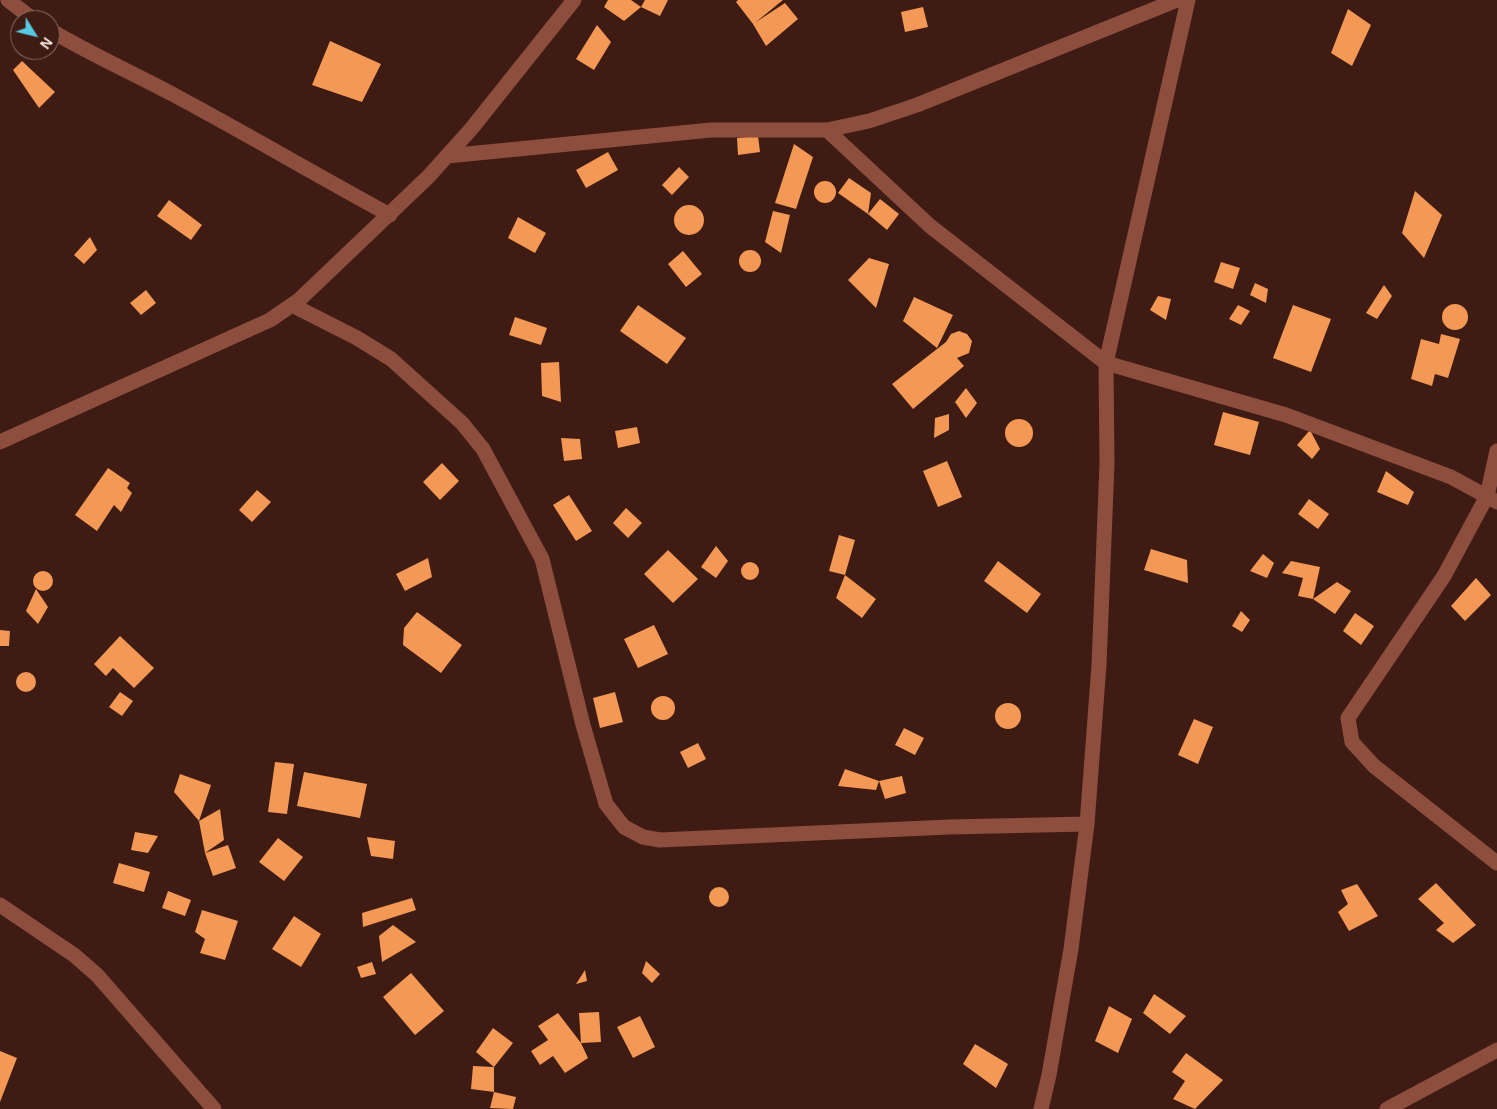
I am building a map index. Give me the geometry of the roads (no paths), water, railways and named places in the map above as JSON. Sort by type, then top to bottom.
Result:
[{"type":"street","points":[[8,0],[21,10]]},
{"type":"street","points":[[0,442],[270,320],[292,305],[390,215],[447,156],[574,0]]},
{"type":"street","points":[[447,156],[711,130],[827,130],[869,121],[917,106],[1177,0]]},
{"type":"street","points":[[1041,1109],[1049,1075],[1071,949],[1087,824],[1099,665],[1107,464],[1106,363],[1188,0]]},
{"type":"street","points":[[60,36],[83,50],[130,71],[267,145],[390,215]]},
{"type":"street","points":[[827,130],[930,226],[1106,363],[1286,415],[1451,477],[1492,499]]},
{"type":"street","points":[[292,305],[357,338],[391,359],[462,422],[483,449],[542,559],[583,725],[606,804],[624,827],[643,837],[660,840],[949,827],[1087,824]]},
{"type":"street","points":[[1497,451],[1492,499],[1444,576],[1348,718],[1352,742],[1374,766],[1497,863]]},
{"type":"street","points":[[0,905],[74,954],[97,975],[214,1109]]},
{"type":"street","points":[[1387,1109],[1497,1050]]}]
